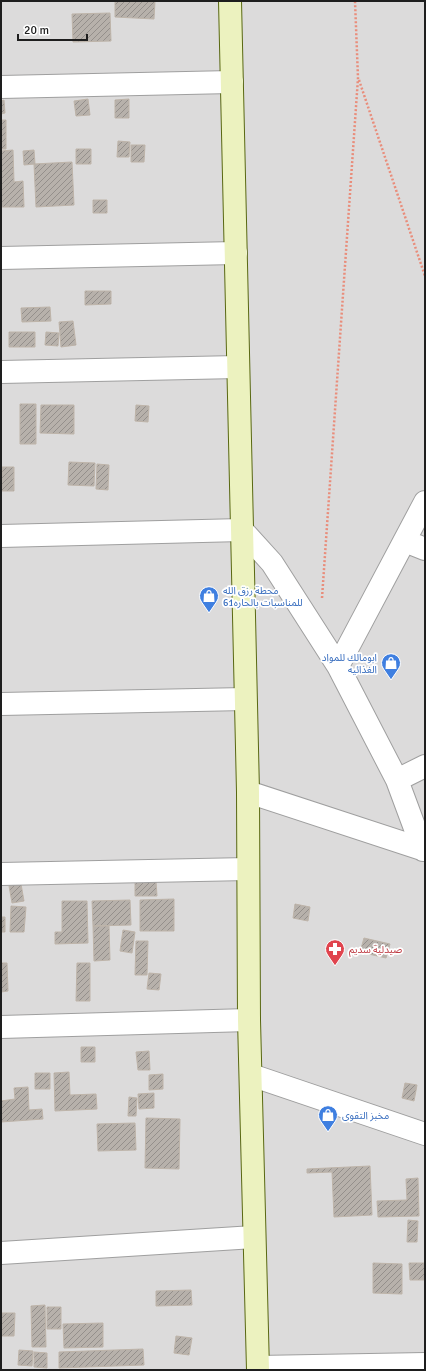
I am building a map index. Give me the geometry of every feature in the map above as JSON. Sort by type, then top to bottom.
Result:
[{"type":"main road","points":[[230,1],[248,792],[250,1020],[258,1368]]},
{"type":"street","points":[[1,87],[232,82]]},
{"type":"street","points":[[1,258],[236,253]]},
{"type":"street","points":[[1,372],[238,367]]},
{"type":"street","points":[[338,666],[425,502]]},
{"type":"street","points":[[1,536],[242,530],[272,563],[338,666],[397,780],[424,850]]},
{"type":"street","points":[[405,541],[425,549]]},
{"type":"street","points":[[1,704],[245,699]]},
{"type":"street","points":[[397,780],[425,766]]},
{"type":"street","points":[[248,792],[424,850]]},
{"type":"street","points":[[1,874],[248,869]]},
{"type":"street","points":[[1,1027],[250,1020]]},
{"type":"street","points":[[251,1075],[425,1134]]},
{"type":"street","points":[[1,1252],[254,1237]]},
{"type":"street","points":[[258,1368],[425,1364]]},
{"type":"path","points":[[322,600],[358,78],[355,1]]},
{"type":"path","points":[[358,78],[425,276]]},
{"type":"shaded area","points":[[1,1],[425,1],[425,1370],[1,1370]]},
{"type":"building","points":[[115,1],[155,1],[154,19],[115,17]]},
{"type":"building","points":[[110,13],[111,41],[73,42],[72,14]]},
{"type":"building","points":[[88,99],[90,115],[76,116],[74,101]]},
{"type":"building","points":[[129,99],[129,118],[115,118],[115,100]]},
{"type":"building","points":[[4,100],[5,113],[1,114],[1,101]]},
{"type":"building","points":[[1,120],[6,120],[6,149],[1,149]]},
{"type":"building","points":[[118,141],[130,142],[129,157],[117,157]]},
{"type":"building","points":[[131,145],[145,145],[144,162],[131,162]]},
{"type":"building","points":[[76,149],[91,149],[91,164],[76,164]]},
{"type":"building","points":[[13,150],[14,182],[23,181],[24,207],[1,207],[1,151]]},
{"type":"building","points":[[34,150],[35,164],[24,165],[23,151]]},
{"type":"building","points":[[72,162],[74,205],[36,207],[34,164]]},
{"type":"building","points":[[93,200],[107,200],[107,213],[93,213]]},
{"type":"building","points":[[85,291],[111,291],[111,304],[85,305]]},
{"type":"building","points":[[50,307],[51,321],[22,322],[21,308]]},
{"type":"building","points":[[73,321],[76,345],[61,347],[59,322]]},
{"type":"building","points":[[9,332],[35,332],[35,347],[9,347]]},
{"type":"building","points":[[46,332],[59,333],[58,346],[45,345]]},
{"type":"building","points":[[20,404],[36,404],[36,444],[20,444]]},
{"type":"building","points":[[41,405],[74,405],[74,434],[40,433]]},
{"type":"building","points":[[136,405],[149,406],[148,422],[135,421]]},
{"type":"building","points":[[69,462],[95,463],[94,486],[68,485]]},
{"type":"building","points":[[97,464],[109,465],[108,490],[96,489]]},
{"type":"building","points":[[2,467],[14,467],[14,491],[1,491]]},
{"type":"building","points":[[156,881],[157,896],[135,896],[135,882]]},
{"type":"building","points":[[21,884],[24,901],[12,903],[9,886]]},
{"type":"building","points":[[174,899],[174,931],[140,931],[140,900]]},
{"type":"building","points":[[130,900],[131,925],[93,926],[92,901]]},
{"type":"building","points":[[62,901],[87,901],[88,943],[55,944],[55,932],[62,932]]},
{"type":"building","points":[[295,904],[310,907],[308,921],[293,918]]},
{"type":"building","points":[[11,906],[26,907],[24,932],[10,932]]},
{"type":"building","points":[[1,917],[5,917],[5,932],[1,932]]},
{"type":"building","points":[[93,926],[109,926],[110,960],[94,961]]},
{"type":"building","points":[[123,930],[135,932],[132,953],[120,951]]},
{"type":"building","points":[[364,938],[390,944],[386,958],[360,952]]},
{"type":"building","points":[[136,941],[148,941],[147,975],[135,975]]},
{"type":"building","points":[[1,963],[7,963],[8,991],[1,992]]},
{"type":"building","points":[[77,963],[90,963],[90,1001],[76,1001]]},
{"type":"building","points":[[149,973],[161,974],[159,990],[147,989]]},
{"type":"building","points":[[81,1047],[95,1047],[95,1062],[81,1062]]},
{"type":"building","points":[[149,1051],[150,1070],[138,1070],[136,1052]]},
{"type":"building","points":[[69,1072],[70,1095],[96,1094],[97,1109],[55,1111],[54,1073]]},
{"type":"building","points":[[35,1073],[50,1073],[50,1089],[35,1089]]},
{"type":"building","points":[[163,1074],[163,1089],[149,1090],[149,1075]]},
{"type":"building","points":[[405,1083],[417,1085],[414,1101],[402,1098]]},
{"type":"building","points":[[28,1087],[29,1110],[42,1109],[43,1119],[1,1122],[1,1101],[15,1099],[14,1088]]},
{"type":"building","points":[[154,1093],[154,1108],[139,1109],[138,1094]]},
{"type":"building","points":[[129,1097],[137,1098],[136,1116],[128,1116]]},
{"type":"building","points":[[146,1118],[180,1119],[179,1169],[145,1168]]},
{"type":"building","points":[[135,1123],[136,1150],[98,1151],[97,1124]]},
{"type":"building","points":[[370,1166],[372,1215],[334,1217],[332,1172],[307,1173],[307,1169]]},
{"type":"building","points":[[418,1178],[419,1216],[378,1217],[377,1201],[407,1200],[406,1179]]},
{"type":"building","points":[[408,1220],[418,1221],[417,1242],[407,1242]]},
{"type":"building","points":[[373,1263],[402,1264],[402,1294],[373,1293]]},
{"type":"building","points":[[409,1263],[425,1263],[425,1280],[410,1280]]},
{"type":"building","points":[[191,1290],[192,1305],[156,1306],[156,1291]]},
{"type":"building","points":[[45,1305],[46,1347],[32,1347],[31,1306]]},
{"type":"building","points":[[47,1307],[61,1307],[61,1329],[47,1329]]},
{"type":"building","points":[[1,1313],[15,1313],[14,1336],[1,1336]]},
{"type":"building","points":[[103,1323],[103,1347],[64,1348],[63,1324]]},
{"type":"building","points":[[176,1336],[192,1338],[189,1355],[174,1353]]},
{"type":"building","points":[[143,1349],[144,1365],[59,1368],[59,1352]]},
{"type":"building","points":[[19,1350],[33,1351],[32,1366],[18,1365]]},
{"type":"building","points":[[34,1352],[47,1353],[47,1368],[34,1367]]},
{"type":"place","name":"محطة رزق الله للمناسبات بالحاره61","points":[[209,613]]},
{"type":"place","name":"ابومالك للمواد الغذائيه","points":[[391,680]]},
{"type":"place","name":"صيدلية سديم","points":[[335,966]]},
{"type":"place","name":"مخبز التقوى","points":[[328,1132]]}]
